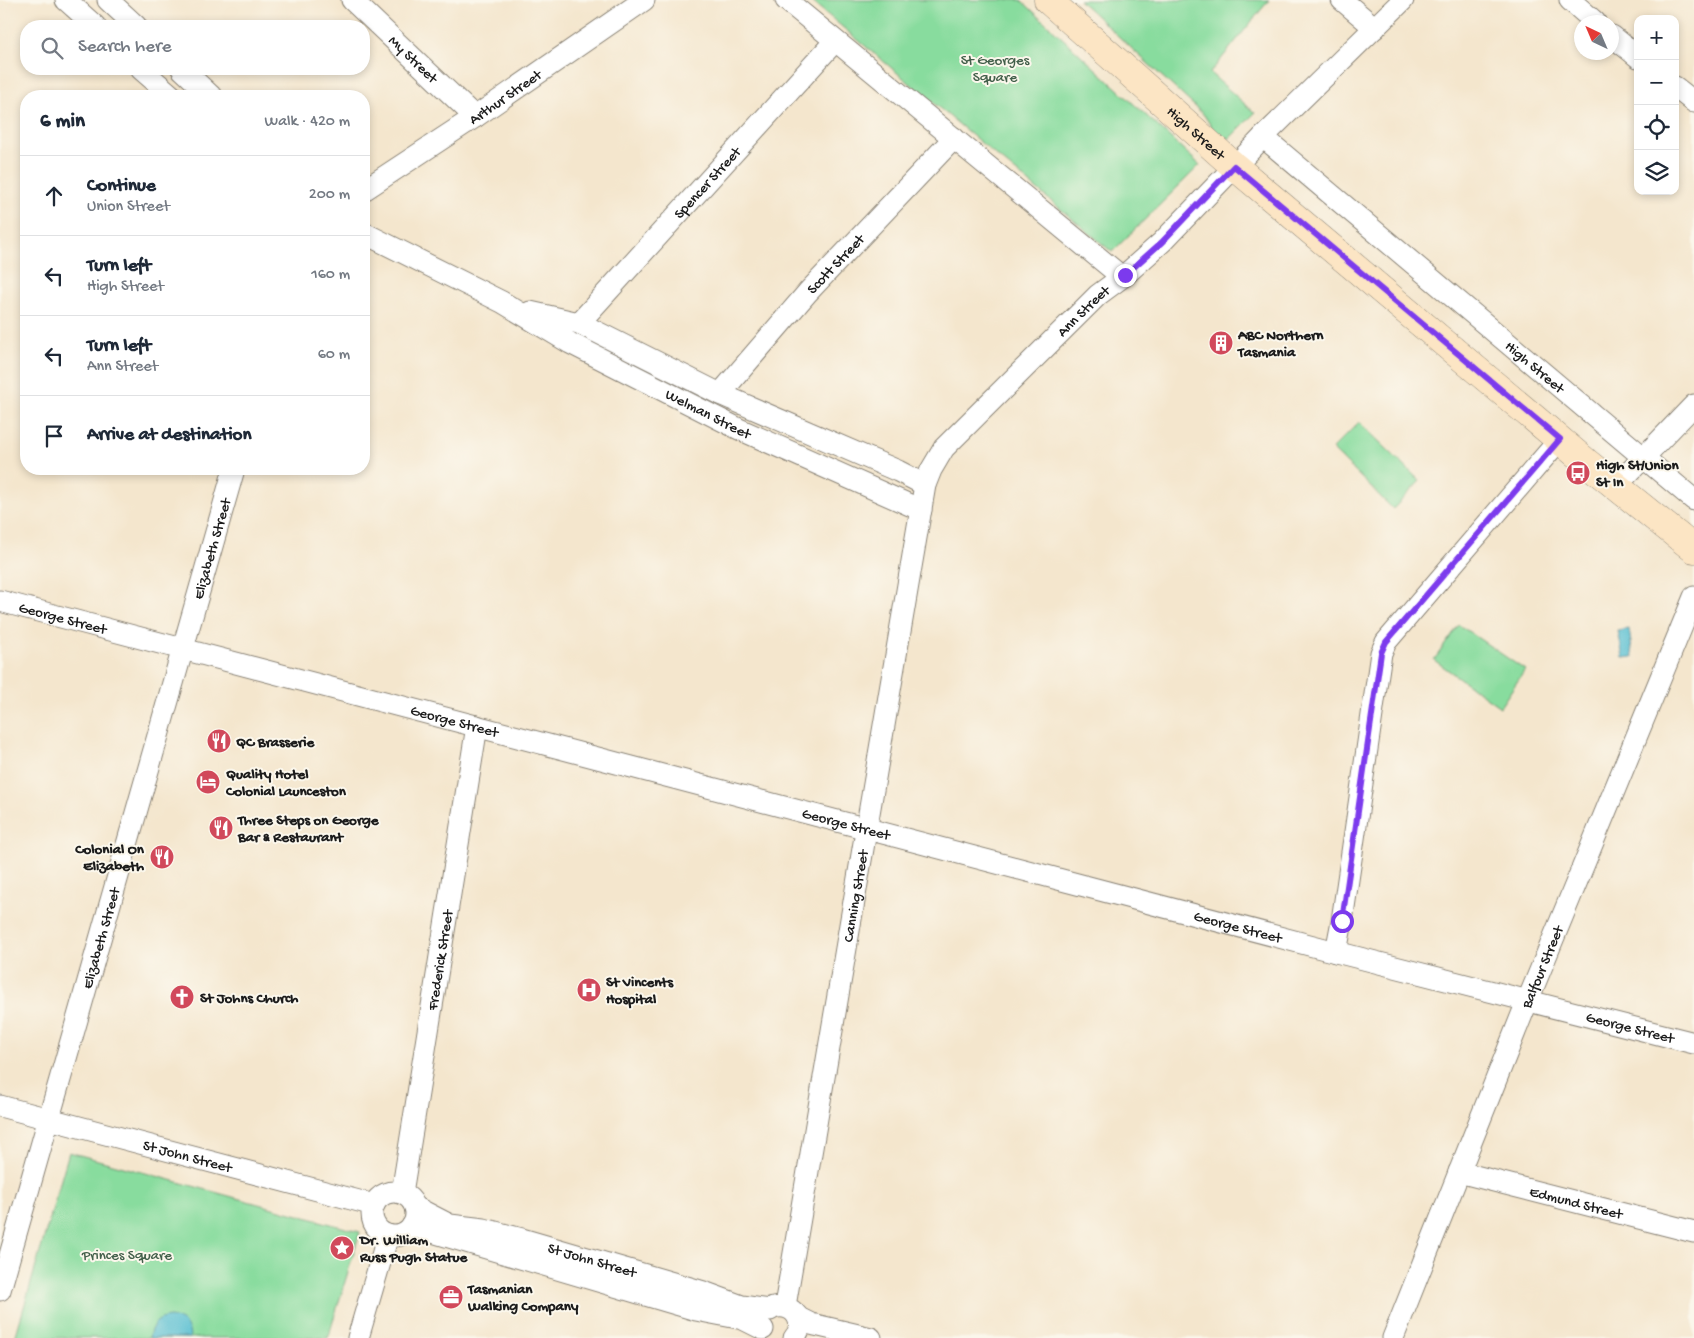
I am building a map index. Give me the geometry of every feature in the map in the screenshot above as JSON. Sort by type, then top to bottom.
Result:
[{"type":"main road","name":"High Street","points":[[1048,0],[1234,166],[1694,549]]},
{"type":"street","points":[[66,0],[88,20]]},
{"type":"street","points":[[108,0],[130,20]]},
{"type":"street","name":"My Street","points":[[352,0],[475,117]]},
{"type":"street","points":[[786,0],[1122,277]]},
{"type":"street","points":[[1342,0],[1375,28]]},
{"type":"street","name":"Ann Street","points":[[925,485],[931,470],[944,448],[1098,296],[1162,242],[1234,166],[1403,0]]},
{"type":"street","points":[[1570,0],[1587,15]]},
{"type":"street","name":"Arthur Street","points":[[370,186],[475,117],[632,3]]},
{"type":"street","name":"Spencer Street","points":[[579,323],[835,41]]},
{"type":"street","points":[[1619,42],[1634,54]]},
{"type":"street","points":[[148,75],[165,90]]},
{"type":"street","points":[[188,75],[205,90]]},
{"type":"street","points":[[1679,90],[1694,102]]},
{"type":"street","name":"High Street","points":[[1263,137],[1694,500]]},
{"type":"street","name":"Scott Street","points":[[720,394],[808,292],[954,138]]},
{"type":"street","name":"Welman Street","points":[[370,236],[502,302],[521,310],[579,323],[720,394],[898,471],[925,485]]},
{"type":"street","name":"Welman Street","points":[[502,302],[570,343],[739,429],[921,510]]},
{"type":"street","points":[[1616,486],[1694,405]]},
{"type":"street","points":[[1336,952],[1381,653],[1386,642],[1560,439]]},
{"type":"street","name":"Elizabeth Street","points":[[0,1290],[232,475]]},
{"type":"street","name":"Canning Street","points":[[780,1323],[925,485]]},
{"type":"street","name":"Balfour Street","points":[[1393,1338],[1425,1253],[1694,596]]},
{"type":"street","name":"George Street","points":[[0,601],[1336,952],[1694,1043]]},
{"type":"street","name":"Frederick Street","points":[[410,1209],[477,726]]},
{"type":"street","name":"St John Street","points":[[0,1106],[374,1205]]},
{"type":"street","name":"Edmund Street","points":[[1459,1172],[1694,1232]]},
{"type":"street","points":[[396,1192],[410,1209],[402,1234],[388,1235],[376,1227],[373,1220],[374,1205],[383,1195],[396,1192]]},
{"type":"street","name":"St John Street","points":[[410,1209],[450,1225],[478,1228],[520,1248],[685,1296],[743,1319],[811,1324],[860,1337]]},
{"type":"street","points":[[358,1338],[388,1235]]},
{"type":"green space","name":"St Georges Square","points":[[810,0],[1021,0],[1200,165],[1112,252]]},
{"type":"green space","points":[[1079,0],[1269,0],[1210,73],[1255,113],[1230,138],[1224,139],[1211,126],[1204,115]]},
{"type":"green space","points":[[1359,422],[1420,481],[1393,509],[1332,449]]},
{"type":"green space","points":[[1459,625],[1525,670],[1500,707],[1434,660]]},
{"type":"green space","name":"Princes Square","points":[[69,1152],[360,1232],[328,1338],[15,1338]]},
{"type":"water","points":[[1629,629],[1633,657],[1623,658],[1618,631]]},
{"type":"water","points":[[170,1317],[178,1319],[187,1326],[190,1338],[149,1338],[155,1323]]},
{"type":"place","name":"ABC Northern Tasmania","points":[[1221,343]]},
{"type":"place","name":"High St/Union St In","points":[[1578,473]]},
{"type":"place","name":"QC Brasserie","points":[[219,741]]},
{"type":"place","name":"Quality Hotel Colonial Launceston","points":[[208,782]]},
{"type":"place","name":"Three Steps on George Bar & Restaurant","points":[[221,828]]},
{"type":"place","name":"Colonial On Elizabeth","points":[[162,857]]},
{"type":"place","name":"St Vincents Hospital","points":[[589,990]]},
{"type":"place","name":"St Johns Church","points":[[182,997]]},
{"type":"place","name":"Dr. William Russ Pugh Statue","points":[[342,1248]]},
{"type":"place","name":"Tasmanian Walking Company","points":[[451,1297]]},
{"type":"route","points":[[1125,275],[1162,242],[1234,166],[1560,439],[1386,642],[1381,653],[1342,921]]}]
